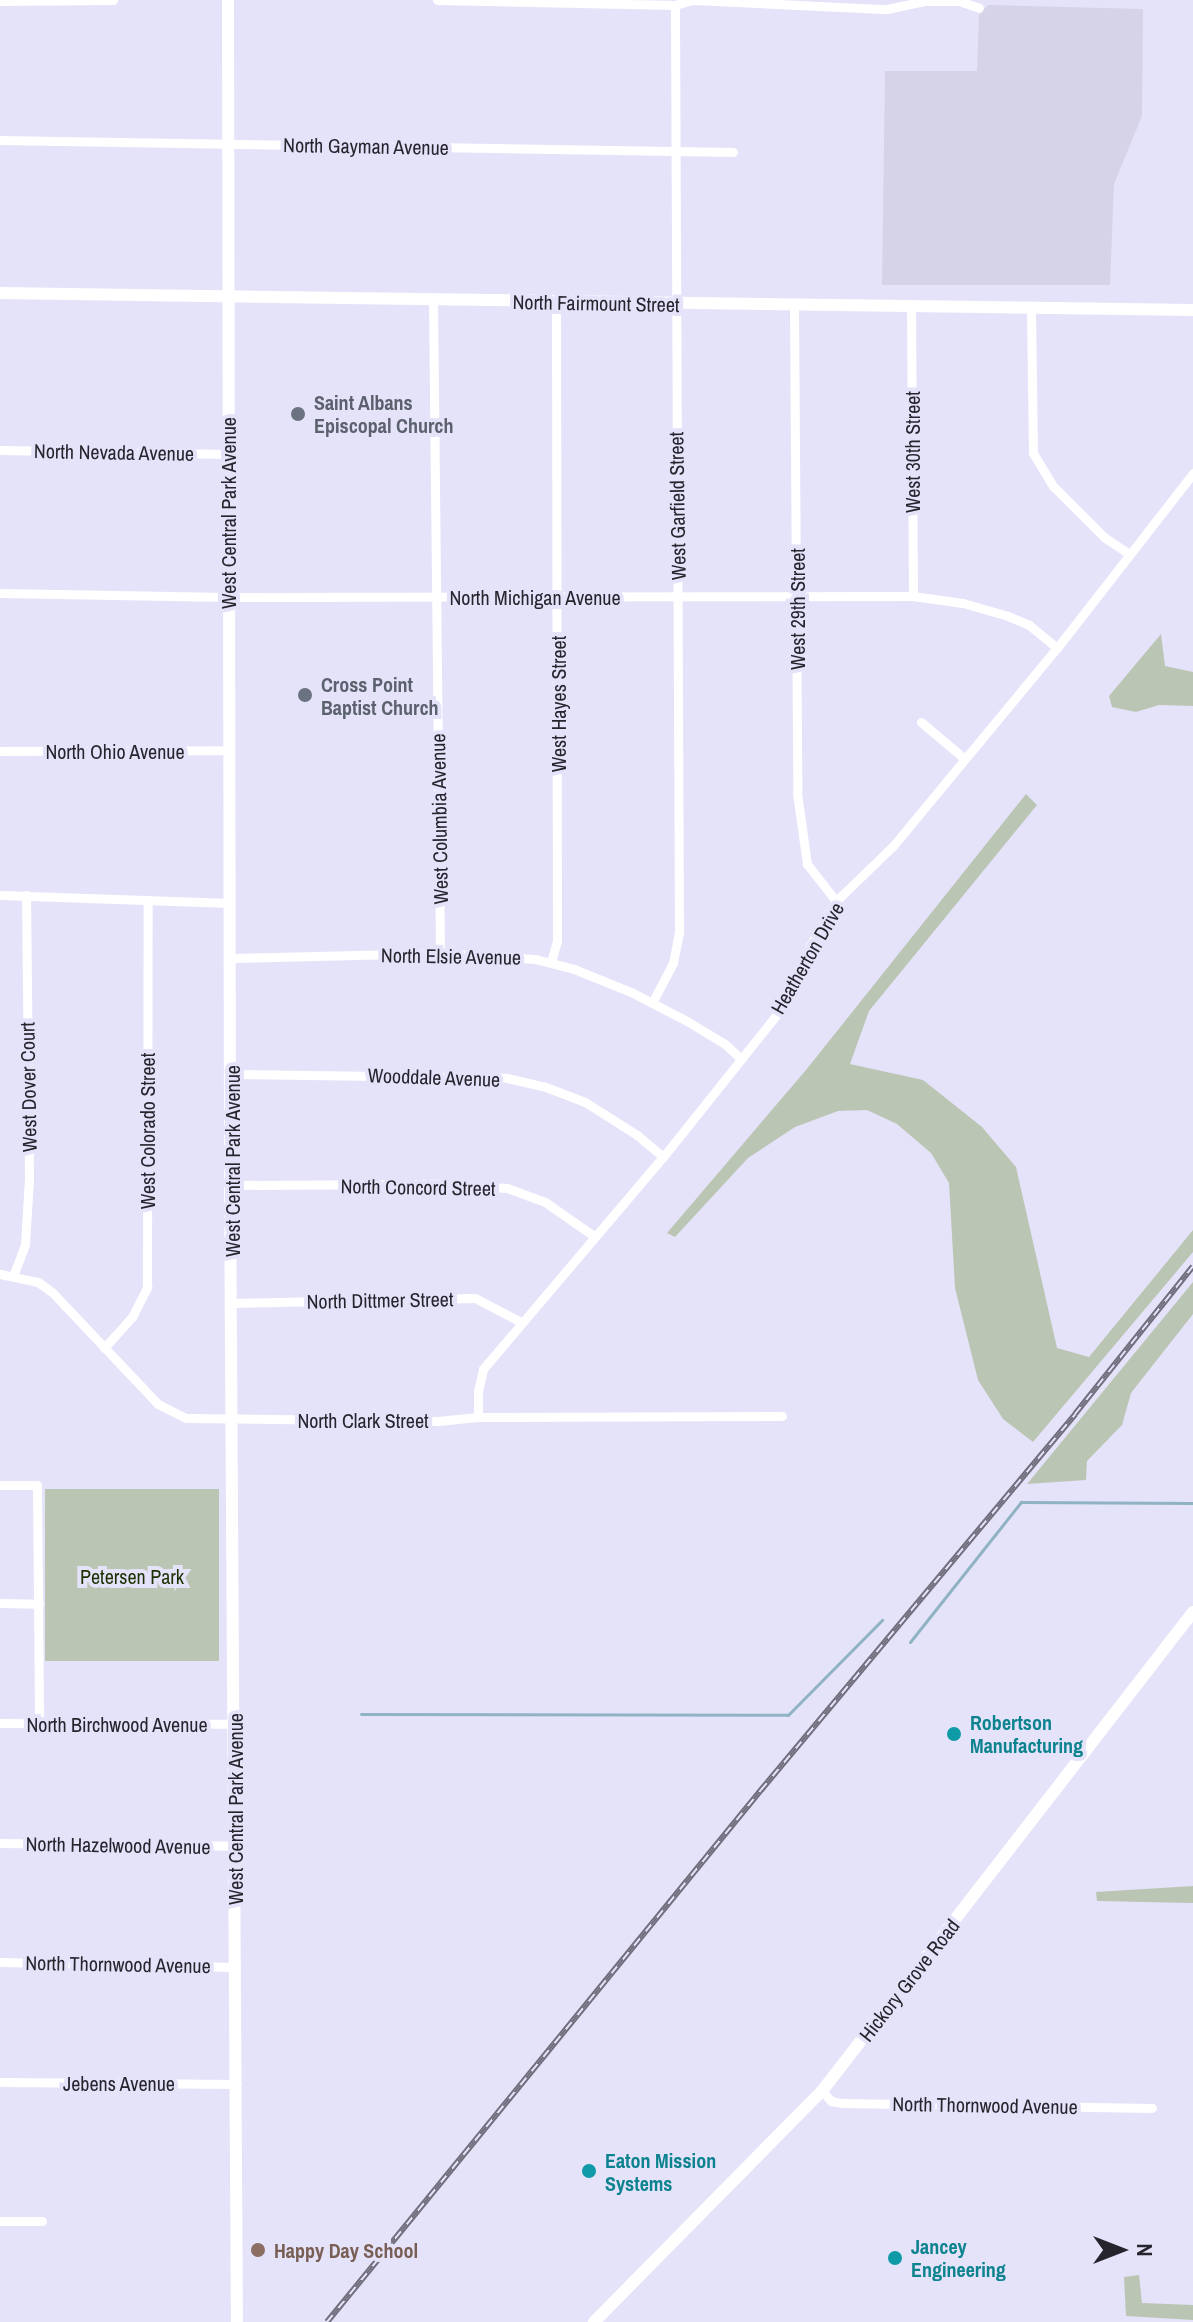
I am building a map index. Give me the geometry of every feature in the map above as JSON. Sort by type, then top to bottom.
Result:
[{"type":"street","points":[[0,1],[113,0]]},
{"type":"street","name":"West Central Park Avenue","points":[[228,0],[226,295],[232,958],[230,1185],[237,2322]]},
{"type":"street","points":[[437,0],[675,5],[693,0],[887,9],[924,1],[959,1],[979,8]]},
{"type":"street","name":"West Garfield Street","points":[[652,1003],[673,963],[679,932],[673,152],[675,5]]},
{"type":"street","name":"North Gayman Avenue","points":[[0,140],[733,152]]},
{"type":"street","name":"North Fairmount Street","points":[[0,293],[794,307],[1193,310]]},
{"type":"street","name":"West Columbia Avenue","points":[[433,301],[440,953]]},
{"type":"street","name":"West Hayes Street","points":[[551,962],[557,941],[556,301]]},
{"type":"street","name":"West 29th Street","points":[[794,307],[797,793],[807,864],[836,901]]},
{"type":"street","name":"West 30th Street","points":[[911,307],[913,596]]},
{"type":"street","points":[[1031,310],[1033,453],[1053,486],[1104,537],[1128,553]]},
{"type":"street","name":"North Nevada Avenue","points":[[0,450],[228,454]]},
{"type":"street","name":"Heatherton Drive","points":[[478,1417],[478,1391],[483,1369],[663,1157],[781,1009],[810,945],[836,901],[893,846],[1057,648],[1193,473]]},
{"type":"street","name":"North Michigan Avenue","points":[[0,593],[228,597],[913,596],[963,603],[1008,616],[1029,625],[1057,648]]},
{"type":"street","points":[[921,722],[965,759]]},
{"type":"street","name":"North Ohio Avenue","points":[[0,751],[230,750]]},
{"type":"street","points":[[0,895],[231,903]]},
{"type":"street","name":"West Dover Court","points":[[13,1276],[25,1244],[29,1178],[26,895]]},
{"type":"street","name":"West Colorado Street","points":[[104,1348],[132,1317],[147,1287],[148,900]]},
{"type":"street","name":"North Elsie Avenue","points":[[232,958],[485,953],[551,962],[652,1003],[725,1044],[741,1059]]},
{"type":"street","name":"Wooddale Avenue","points":[[232,1074],[507,1078],[543,1086],[585,1102],[637,1135],[663,1157]]},
{"type":"street","name":"North Concord Street","points":[[230,1185],[446,1184],[507,1188],[545,1202],[594,1236]]},
{"type":"street","name":"North Clark Street","points":[[0,1274],[38,1282],[52,1292],[158,1404],[186,1418],[438,1421],[478,1417],[782,1416]]},
{"type":"street","name":"North Dittmer Street","points":[[232,1303],[475,1298],[521,1322]]},
{"type":"street","points":[[0,1485],[37,1485],[39,1724]]},
{"type":"street","points":[[0,1603],[39,1604]]},
{"type":"street","name":"Hickory Grove Road","points":[[594,2322],[822,2091],[1193,1612]]},
{"type":"street","name":"North Birchwood Avenue","points":[[0,1723],[234,1724]]},
{"type":"street","name":"North Hazelwood Avenue","points":[[0,1843],[235,1846]]},
{"type":"street","name":"North Thornwood Avenue","points":[[0,1962],[236,1967]]},
{"type":"street","name":"Jebens Avenue","points":[[0,2082],[237,2084]]},
{"type":"street","name":"North Thornwood Avenue","points":[[822,2091],[831,2101],[841,2103],[1152,2108]]},
{"type":"street","points":[[0,2221],[42,2221]]},
{"type":"shaded area","points":[[988,5],[1143,9],[1142,116],[1114,184],[1110,285],[882,285],[885,71],[977,71],[979,15]]},
{"type":"green space","points":[[1161,634],[1165,666],[1193,672],[1193,706],[1159,705],[1136,712],[1112,707],[1109,696]]},
{"type":"green space","points":[[1026,794],[1037,805],[869,1011],[850,1064],[923,1080],[982,1127],[1016,1167],[1057,1348],[1089,1357],[1193,1230],[1193,1252],[1033,1442],[1003,1419],[978,1380],[955,1288],[949,1183],[931,1153],[897,1124],[867,1110],[838,1111],[795,1127],[748,1158],[675,1237],[667,1233],[806,1070]]},
{"type":"green space","points":[[1193,1282],[1193,1314],[1131,1393],[1122,1425],[1087,1461],[1086,1480],[1027,1484]]},
{"type":"green space","name":"Petersen Park","points":[[45,1489],[219,1489],[219,1661],[45,1661]]},
{"type":"green space","points":[[1193,1886],[1193,1903],[1097,1901],[1096,1892]]},
{"type":"green space","points":[[1139,2275],[1142,2303],[1193,2305],[1193,2320],[1126,2316],[1124,2277]]},
{"type":"waterway","points":[[910,1642],[1021,1502],[1193,1503]]},
{"type":"waterway","points":[[361,1714],[788,1715],[882,1620]]},
{"type":"railway","points":[[327,2322],[761,1790],[1075,1414],[1193,1266]]},
{"type":"place","name":"Saint Albans Episcopal Church","points":[[298,414]]},
{"type":"place","name":"Cross Point Baptist Church","points":[[305,695]]},
{"type":"place","name":"Robertson Manufacturing","points":[[954,1734]]},
{"type":"place","name":"Eaton Mission Systems","points":[[589,2171]]},
{"type":"place","name":"Happy Day School","points":[[258,2250]]},
{"type":"place","name":"Jancey Engineering","points":[[895,2258]]}]
